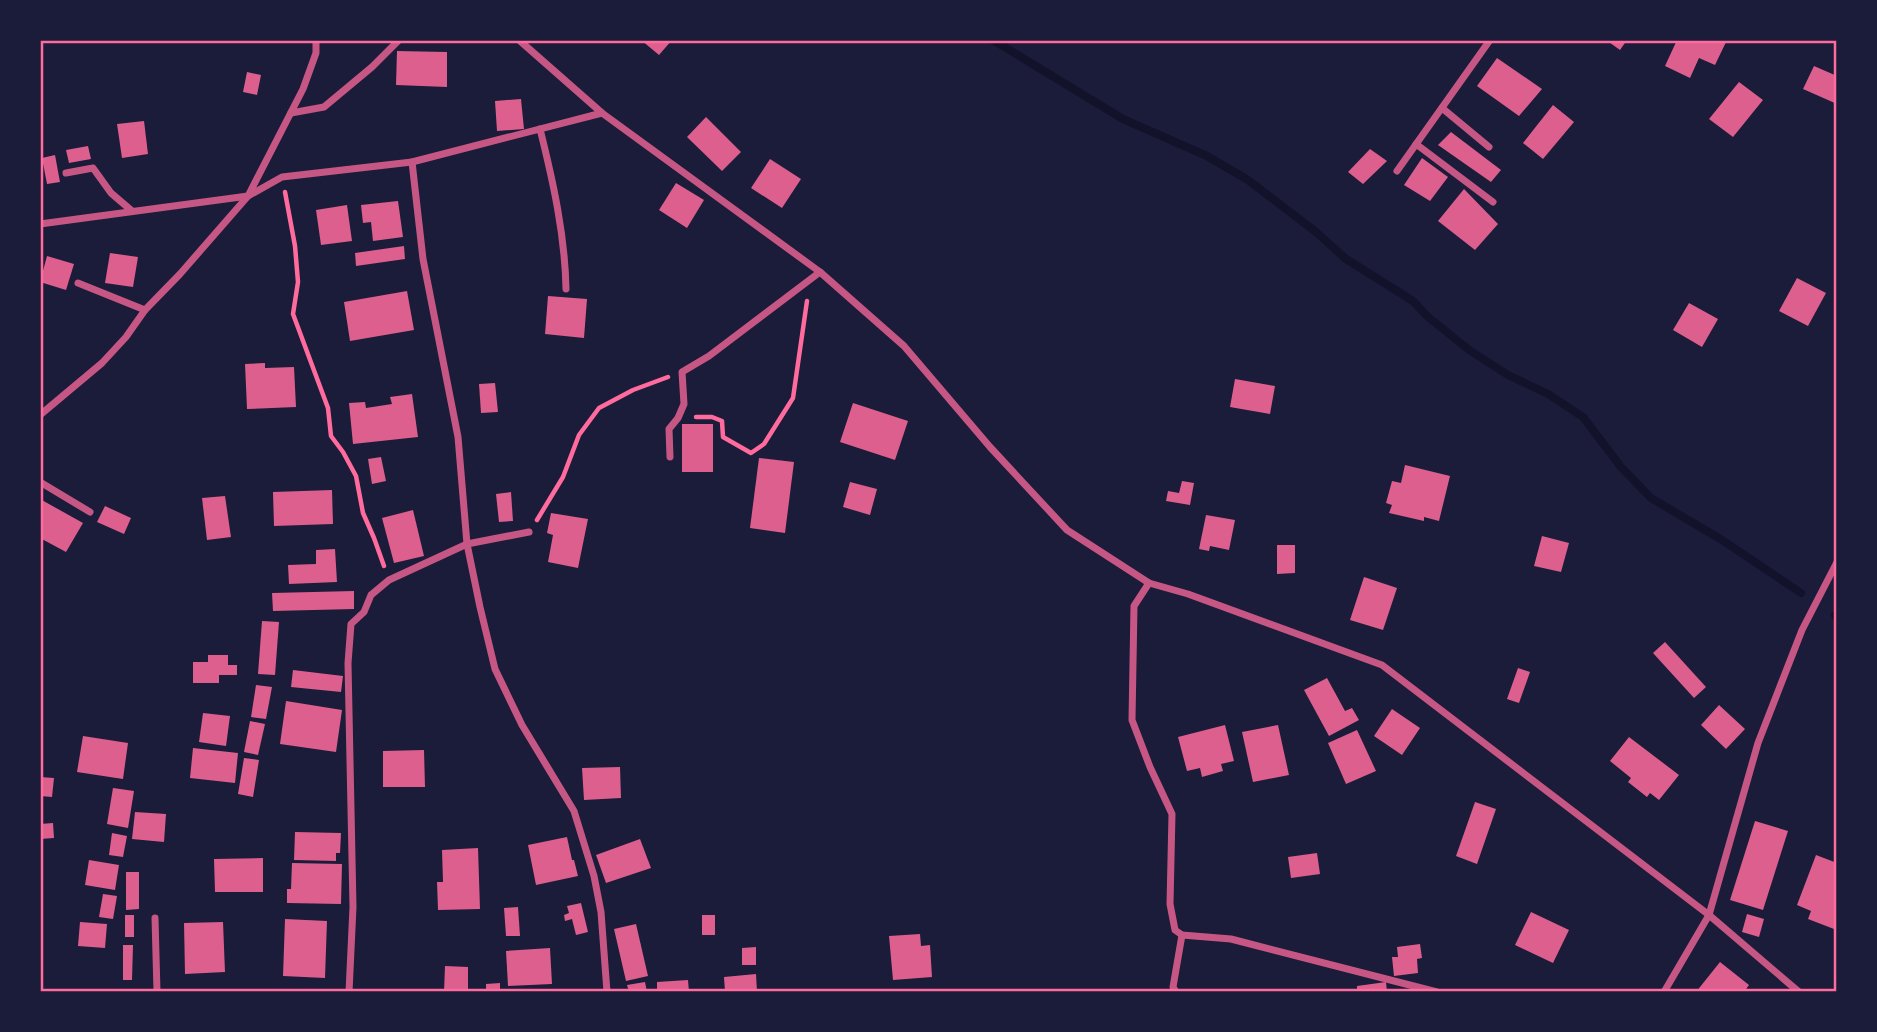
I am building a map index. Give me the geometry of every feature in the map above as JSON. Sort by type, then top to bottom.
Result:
[{"type":"street","points":[[40,415],[102,363],[126,337],[145,310],[248,196],[303,89],[316,53],[316,40]]},
{"type":"street","points":[[290,113],[324,107],[372,67],[399,40]]},
{"type":"street","points":[[519,40],[602,113],[820,272],[904,346],[990,447],[1068,530],[1149,583],[1188,594],[1382,665],[1709,915],[1799,992]]},
{"type":"street","points":[[1397,171],[1490,40]]},
{"type":"street","points":[[1442,108],[1489,147]]},
{"type":"street","points":[[40,224],[248,196],[282,177],[412,162],[602,113]]},
{"type":"street","points":[[540,129],[566,257],[566,289]]},
{"type":"street","points":[[1416,144],[1493,202]]},
{"type":"street","points":[[412,162],[423,259],[458,437],[467,544],[495,669],[522,726],[574,811],[594,876],[601,912],[607,992]]},
{"type":"street","points":[[66,173],[93,169],[111,193],[132,211]]},
{"type":"street","points":[[670,457],[669,429],[684,404],[682,372],[709,356],[820,272]]},
{"type":"street","points":[[78,283],[145,310]]},
{"type":"street","points":[[40,482],[90,512]]},
{"type":"street","points":[[349,992],[353,907],[348,663],[351,624],[364,612],[371,595],[389,580],[467,544],[529,532]]},
{"type":"street","points":[[1664,992],[1709,915],[1758,743],[1802,630],[1837,562]]},
{"type":"street","points":[[1149,583],[1133,606],[1132,720],[1172,814],[1170,904],[1175,930],[1182,935],[1231,939],[1437,992]]},
{"type":"street","points":[[155,918],[157,992]]},
{"type":"street","points":[[1176,992],[1173,987],[1182,935]]},
{"type":"path","points":[[282,177],[299,282],[293,314],[328,408],[331,436],[356,476],[363,513],[389,580]]},
{"type":"path","points":[[678,418],[712,417],[722,421],[723,437],[751,453],[764,444],[793,398],[809,289],[820,272]]},
{"type":"path","points":[[529,532],[564,477],[579,435],[600,408],[633,390],[682,372]]},
{"type":"building","points":[[641,40],[672,40],[659,55]]},
{"type":"building","points":[[1606,40],[1627,40],[1620,50]]},
{"type":"building","points":[[1677,40],[1727,40],[1715,65],[1699,58],[1690,78],[1665,66]]},
{"type":"building","points":[[397,51],[447,52],[447,87],[396,85]]},
{"type":"building","points":[[1497,58],[1542,89],[1519,116],[1477,86]]},
{"type":"building","points":[[1814,66],[1837,76],[1837,104],[1803,89]]},
{"type":"building","points":[[247,72],[261,75],[257,95],[243,92]]},
{"type":"building","points":[[1739,82],[1763,100],[1733,137],[1709,119]]},
{"type":"building","points":[[521,99],[524,129],[497,131],[495,101]]},
{"type":"building","points":[[1553,105],[1574,122],[1543,159],[1523,143]]},
{"type":"building","points":[[706,117],[741,152],[722,171],[687,137]]},
{"type":"building","points":[[144,121],[148,154],[122,158],[117,124]]},
{"type":"building","points":[[1451,132],[1501,170],[1491,182],[1438,145]]},
{"type":"building","points":[[88,146],[91,159],[69,163],[66,150]]},
{"type":"building","points":[[1370,149],[1387,161],[1363,184],[1348,172]]},
{"type":"building","points":[[55,155],[60,182],[47,184],[42,158]]},
{"type":"building","points":[[1422,158],[1448,177],[1430,201],[1404,185]]},
{"type":"building","points":[[770,159],[801,179],[782,208],[751,188]]},
{"type":"building","points":[[676,183],[704,200],[687,228],[659,210]]},
{"type":"building","points":[[1464,189],[1498,224],[1475,250],[1438,221]]},
{"type":"building","points":[[398,201],[403,237],[373,241],[371,222],[363,223],[361,205]]},
{"type":"building","points":[[347,205],[352,241],[321,245],[316,210]]},
{"type":"building","points":[[404,246],[405,259],[356,266],[355,253]]},
{"type":"building","points":[[110,253],[138,257],[133,287],[105,283]]},
{"type":"building","points":[[47,256],[74,264],[66,290],[40,282]]},
{"type":"building","points":[[1797,278],[1826,293],[1808,326],[1779,311]]},
{"type":"building","points":[[407,291],[414,330],[350,341],[344,302]]},
{"type":"building","points":[[548,296],[587,299],[584,338],[545,334]]},
{"type":"building","points":[[1689,303],[1718,319],[1702,347],[1673,330]]},
{"type":"building","points":[[265,363],[265,368],[294,367],[296,407],[247,409],[245,364]]},
{"type":"building","points":[[1235,379],[1275,386],[1270,414],[1230,407]]},
{"type":"building","points":[[495,383],[498,412],[481,413],[479,384]]},
{"type":"building","points":[[412,394],[418,437],[353,444],[349,403],[365,402],[366,408],[392,404],[390,397]]},
{"type":"building","points":[[853,403],[908,421],[895,460],[840,442]]},
{"type":"building","points":[[682,424],[713,424],[713,472],[682,472]]},
{"type":"building","points":[[381,457],[386,481],[372,484],[368,459]]},
{"type":"building","points":[[759,458],[794,462],[785,533],[750,528]]},
{"type":"building","points":[[1405,465],[1450,476],[1439,521],[1424,517],[1424,521],[1389,513],[1392,505],[1386,503],[1392,481],[1401,483]]},
{"type":"building","points":[[1182,481],[1194,483],[1190,505],[1166,501],[1168,491],[1179,493]]},
{"type":"building","points":[[850,482],[877,489],[870,515],[843,507]]},
{"type":"building","points":[[332,490],[333,524],[274,526],[273,492]]},
{"type":"building","points":[[511,492],[513,521],[499,522],[496,494]]},
{"type":"building","points":[[225,496],[231,537],[207,540],[202,498]]},
{"type":"building","points":[[40,499],[83,523],[66,552],[40,538]]},
{"type":"building","points":[[105,506],[131,518],[124,534],[97,522]]},
{"type":"building","points":[[413,510],[424,556],[394,563],[382,518]]},
{"type":"building","points":[[551,513],[588,519],[578,568],[548,562],[553,535],[547,533]]},
{"type":"building","points":[[1206,515],[1235,520],[1229,550],[1210,546],[1209,551],[1199,549]]},
{"type":"building","points":[[1542,536],[1569,543],[1561,572],[1534,566]]},
{"type":"building","points":[[1277,545],[1295,545],[1295,573],[1277,574]]},
{"type":"building","points":[[335,549],[337,582],[289,584],[288,565],[316,564],[316,550]]},
{"type":"building","points":[[1364,577],[1397,588],[1383,630],[1350,620]]},
{"type":"building","points":[[354,591],[354,609],[273,611],[272,593]]},
{"type":"building","points":[[262,621],[279,622],[275,675],[258,674]]},
{"type":"building","points":[[1665,642],[1706,687],[1694,698],[1653,653]]},
{"type":"building","points":[[208,655],[228,655],[228,665],[237,665],[237,675],[219,675],[219,683],[193,683],[193,662],[208,662]]},
{"type":"building","points":[[1518,668],[1530,672],[1519,703],[1507,699]]},
{"type":"building","points":[[293,670],[343,676],[341,692],[291,687]]},
{"type":"building","points":[[1327,678],[1345,711],[1352,708],[1359,720],[1329,736],[1304,690]]},
{"type":"building","points":[[256,685],[272,687],[266,719],[251,717]]},
{"type":"building","points":[[286,701],[342,710],[336,752],[280,744]]},
{"type":"building","points":[[1719,705],[1745,729],[1726,749],[1701,725]]},
{"type":"building","points":[[1392,709],[1420,728],[1402,755],[1374,736]]},
{"type":"building","points":[[203,713],[230,716],[226,746],[199,742]]},
{"type":"building","points":[[250,721],[265,724],[258,755],[244,752]]},
{"type":"building","points":[[1225,725],[1234,761],[1221,764],[1223,771],[1202,777],[1200,768],[1187,771],[1178,737]]},
{"type":"building","points":[[1278,725],[1289,775],[1253,782],[1242,732]]},
{"type":"building","points":[[1357,730],[1376,771],[1346,784],[1328,743]]},
{"type":"building","points":[[83,736],[128,743],[123,779],[77,772]]},
{"type":"building","points":[[1629,737],[1679,775],[1659,800],[1650,793],[1647,797],[1628,782],[1631,778],[1610,761]]},
{"type":"building","points":[[193,748],[238,753],[235,783],[190,778]]},
{"type":"building","points":[[424,750],[425,787],[383,787],[383,751]]},
{"type":"building","points":[[244,758],[259,760],[253,797],[238,794]]},
{"type":"building","points":[[620,767],[621,798],[584,800],[582,768]]},
{"type":"building","points":[[40,777],[54,778],[52,797],[40,796]]},
{"type":"building","points":[[113,788],[134,791],[128,828],[107,824]]},
{"type":"building","points":[[1475,802],[1496,809],[1477,864],[1456,856]]},
{"type":"building","points":[[135,812],[166,814],[164,842],[132,839]]},
{"type":"building","points":[[1755,821],[1788,831],[1763,910],[1730,900]]},
{"type":"building","points":[[53,823],[54,838],[40,839],[40,824]]},
{"type":"building","points":[[295,832],[341,833],[340,853],[336,853],[336,861],[294,860]]},
{"type":"building","points":[[112,833],[127,836],[123,857],[109,855]]},
{"type":"building","points":[[567,837],[578,876],[536,885],[528,845]]},
{"type":"building","points":[[640,839],[651,868],[606,883],[596,855]]},
{"type":"building","points":[[478,848],[480,909],[438,910],[437,882],[443,882],[442,850]]},
{"type":"building","points":[[1317,853],[1320,874],[1291,878],[1288,857]]},
{"type":"building","points":[[1816,855],[1837,863],[1837,922],[1834,929],[1808,919],[1811,911],[1797,905]]},
{"type":"building","points":[[263,858],[263,892],[215,892],[214,859]]},
{"type":"building","points":[[89,860],[119,865],[115,890],[85,885]]},
{"type":"building","points":[[292,863],[342,864],[341,904],[287,903],[287,889],[291,889]]},
{"type":"building","points":[[126,872],[139,872],[139,909],[126,910]]},
{"type":"building","points":[[103,894],[117,896],[113,919],[99,917]]},
{"type":"building","points":[[581,903],[588,932],[576,935],[572,919],[565,921],[564,915],[569,913],[567,906]]},
{"type":"building","points":[[518,907],[520,936],[506,936],[504,908]]},
{"type":"building","points":[[1531,912],[1569,930],[1553,963],[1515,945]]},
{"type":"building","points":[[1747,914],[1764,919],[1759,937],[1742,932]]},
{"type":"building","points":[[125,915],[134,915],[134,937],[125,937]]},
{"type":"building","points":[[702,915],[715,915],[715,935],[702,935]]},
{"type":"building","points":[[285,919],[327,921],[325,978],[283,976]]},
{"type":"building","points":[[80,922],[107,924],[105,948],[78,946]]},
{"type":"building","points":[[223,922],[225,972],[185,974],[184,923]]},
{"type":"building","points":[[636,924],[648,976],[626,981],[614,929]]},
{"type":"building","points":[[920,934],[921,946],[930,945],[932,977],[893,980],[889,936]]},
{"type":"building","points":[[1420,944],[1422,958],[1417,959],[1418,973],[1394,976],[1392,957],[1398,957],[1397,947]]},
{"type":"building","points":[[123,945],[133,945],[132,980],[123,980]]},
{"type":"building","points":[[756,947],[756,965],[742,965],[742,948]]},
{"type":"building","points":[[550,948],[552,984],[508,986],[506,951]]},
{"type":"building","points":[[1720,962],[1749,985],[1744,992],[1696,992]]},
{"type":"building","points":[[445,966],[468,967],[468,992],[444,992]]},
{"type":"building","points":[[756,974],[757,992],[725,992],[724,977]]},
{"type":"building","points":[[688,980],[689,992],[657,992],[657,982]]},
{"type":"building","points":[[645,982],[647,992],[629,992],[627,985]]},
{"type":"building","points":[[1386,982],[1387,992],[1357,992],[1357,986]]},
{"type":"building","points":[[500,983],[500,992],[486,992],[486,984]]},
{"type":"waterway","points":[[993,40],[1123,119],[1207,156],[1248,180],[1316,232],[1346,259],[1413,301],[1469,350],[1583,417],[1621,467],[1651,498],[1722,540],[1801,593]]}]
